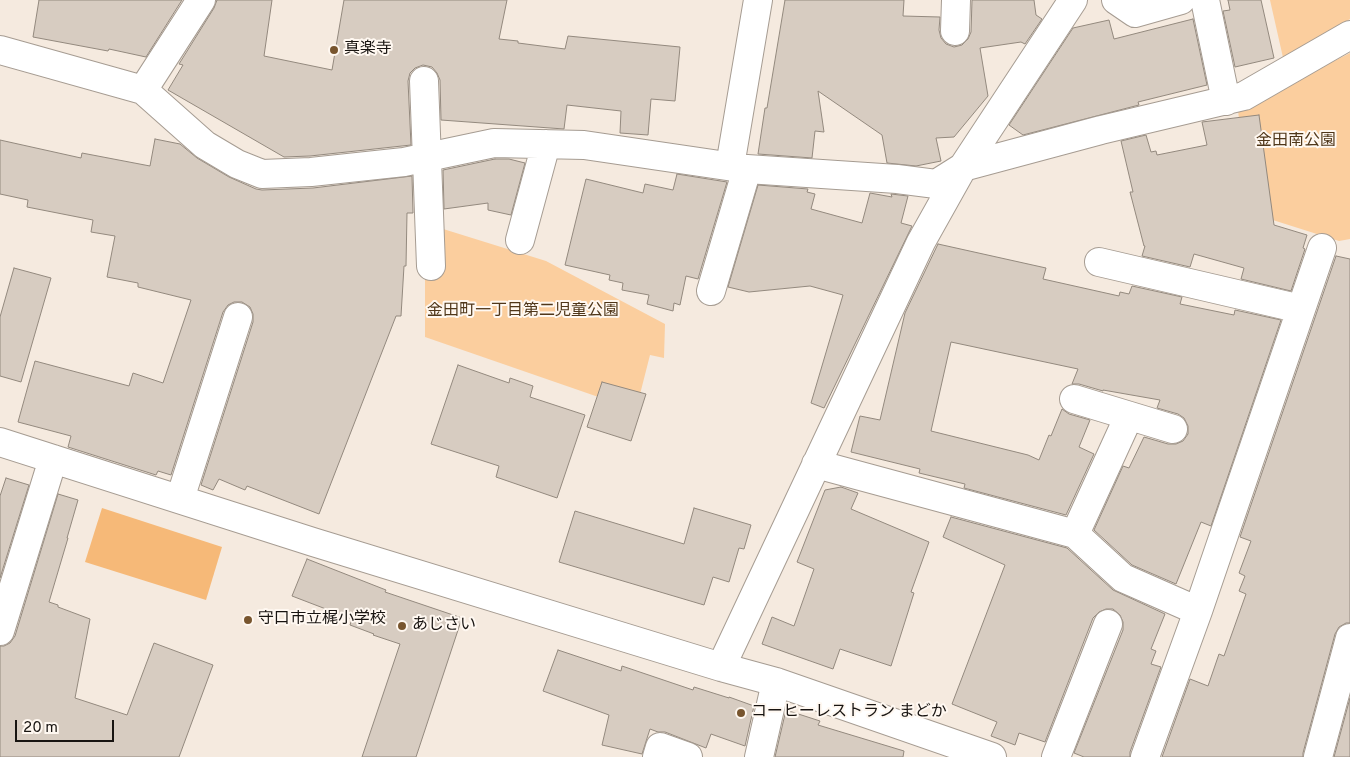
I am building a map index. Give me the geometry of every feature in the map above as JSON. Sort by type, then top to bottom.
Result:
[{"type":"street","points":[[142,90],[201,0]]},
{"type":"street","points":[[712,291],[739,168],[758,0]]},
{"type":"street","points":[[955,31],[956,0]]},
{"type":"street","points":[[721,667],[921,242],[963,167],[1073,0]]},
{"type":"street","points":[[1116,0],[1135,13],[1182,0]]},
{"type":"street","points":[[1205,0],[1226,101]]},
{"type":"street","points":[[0,50],[142,90],[205,145],[238,164],[262,174],[311,172],[404,162],[494,143],[584,145],[739,168],[897,179],[936,184],[963,167],[1101,130],[1244,96],[1350,35]]},
{"type":"street","points":[[424,81],[432,266]]},
{"type":"street","points":[[520,240],[546,144]]},
{"type":"street","points":[[1145,757],[1198,611],[1322,248]]},
{"type":"street","points":[[1100,262],[1301,310]]},
{"type":"street","points":[[180,499],[238,317]]},
{"type":"street","points":[[1074,399],[1174,429]]},
{"type":"street","points":[[1076,534],[1129,416]]},
{"type":"street","points":[[1,447],[53,459],[313,542],[721,667],[776,682],[935,748],[992,757]]},
{"type":"street","points":[[0,631],[53,459]]},
{"type":"street","points":[[816,464],[1076,534],[1123,578],[1198,611]]},
{"type":"street","points":[[1056,757],[1108,624]]},
{"type":"street","points":[[1318,757],[1349,646]]},
{"type":"street","points":[[759,757],[776,682]]},
{"type":"street","points":[[657,757],[660,748],[688,757]]},
{"type":"green space","points":[[1270,0],[1350,0],[1350,19],[1284,62]]},
{"type":"green space","name":"金田南公園","points":[[1350,53],[1350,239],[1339,241],[1257,215],[1248,203],[1238,110]]},
{"type":"green space","name":"金田町一丁目第二児童公園","points":[[440,228],[546,261],[665,324],[664,358],[650,355],[636,410],[425,337],[425,278],[438,270]]},
{"type":"shaded area","points":[[102,508],[222,547],[206,600],[85,562]]},
{"type":"building","points":[[39,0],[182,0],[146,57],[33,37]]},
{"type":"building","points":[[217,0],[272,0],[264,56],[332,70],[344,0],[507,0],[499,39],[565,49],[568,36],[680,47],[675,101],[651,99],[648,135],[620,133],[621,111],[567,105],[564,129],[441,120],[440,80],[432,67],[423,65],[415,68],[410,73],[408,81],[411,145],[284,157],[168,90],[183,65],[179,64],[214,8]]},
{"type":"building","points":[[785,0],[904,0],[903,16],[940,17],[939,30],[941,38],[946,44],[954,47],[962,45],[968,39],[971,32],[972,0],[1034,0],[1036,15],[1042,19],[1025,44],[1021,42],[980,48],[988,96],[954,137],[936,138],[941,161],[916,166],[887,163],[882,135],[818,91],[824,132],[815,131],[812,158],[758,154]]},
{"type":"building","points":[[1228,0],[1261,0],[1274,58],[1235,67],[1223,11],[1230,10]]},
{"type":"building","points":[[1193,19],[1207,85],[1138,102],[1139,105],[1023,135],[1009,125],[1073,28],[1109,20],[1114,39]]},
{"type":"building","points":[[1259,115],[1274,225],[1307,235],[1303,248],[1305,249],[1291,291],[1241,279],[1244,268],[1194,254],[1190,267],[1142,256],[1145,246],[1130,192],[1133,192],[1121,141],[1146,135],[1151,152],[1156,151],[1157,155],[1207,145],[1202,122]]},
{"type":"building","points":[[155,139],[180,144],[197,158],[229,177],[262,190],[313,188],[412,176],[413,213],[407,213],[406,266],[404,266],[401,316],[396,316],[319,514],[247,486],[245,490],[219,479],[213,490],[201,485],[253,322],[253,314],[250,307],[242,302],[234,302],[228,305],[223,312],[171,475],[158,471],[156,475],[68,447],[71,436],[18,422],[35,361],[129,386],[133,373],[163,383],[191,300],[138,287],[138,283],[107,277],[115,236],[91,232],[93,220],[27,207],[28,200],[0,194],[0,140],[81,158],[82,153],[150,166]]},
{"type":"building","points":[[495,159],[509,159],[525,163],[511,215],[488,210],[488,203],[444,209],[443,170]]},
{"type":"building","points":[[677,174],[727,182],[698,279],[686,276],[680,305],[674,303],[673,311],[647,304],[649,295],[622,290],[623,283],[609,280],[610,275],[565,265],[586,179],[643,193],[645,184],[673,190]]},
{"type":"building","points":[[758,185],[808,189],[807,192],[815,194],[811,209],[862,223],[870,193],[892,197],[891,194],[908,196],[901,223],[912,226],[824,408],[811,403],[843,295],[810,286],[749,292],[728,287]]},
{"type":"building","points":[[938,244],[1046,268],[1043,279],[1119,296],[1120,292],[1129,294],[1132,286],[1182,297],[1180,304],[1234,315],[1235,310],[1281,320],[1211,526],[1201,522],[1176,584],[1132,565],[1094,530],[1123,466],[1129,468],[1144,437],[1168,444],[1176,444],[1183,441],[1188,434],[1188,426],[1184,418],[1178,414],[1157,408],[1160,400],[1072,384],[1078,369],[951,342],[931,431],[1028,455],[1039,460],[1062,409],[1069,414],[1090,420],[1079,447],[1094,454],[1066,515],[964,488],[965,484],[919,473],[920,469],[851,452],[860,416],[880,420],[905,313]]},
{"type":"building","points":[[1336,256],[1350,259],[1350,623],[1339,627],[1335,634],[1303,757],[1162,757],[1190,679],[1208,686],[1219,654],[1224,656],[1246,594],[1239,591],[1245,576],[1239,573],[1251,541],[1240,537]]},
{"type":"building","points":[[14,268],[51,278],[21,382],[0,376],[0,317]]},
{"type":"building","points":[[458,365],[509,383],[510,378],[533,386],[530,397],[585,415],[557,498],[496,477],[499,466],[431,444]]},
{"type":"building","points":[[602,382],[646,394],[631,441],[587,427]]},
{"type":"building","points":[[6,478],[29,485],[0,578],[0,496]]},
{"type":"building","points":[[841,487],[858,493],[851,509],[929,542],[911,592],[914,593],[891,666],[840,649],[833,669],[762,644],[772,617],[794,626],[814,569],[797,562],[825,490]]},
{"type":"building","points":[[58,494],[78,500],[49,602],[90,619],[75,698],[127,715],[154,643],[213,665],[179,757],[0,757],[0,646],[10,643],[15,636]]},
{"type":"building","points":[[694,508],[751,525],[744,549],[739,548],[729,582],[713,577],[704,605],[559,562],[575,511],[684,544]]},
{"type":"building","points":[[951,517],[1067,548],[1113,590],[1165,614],[1151,649],[1156,651],[1151,664],[1161,667],[1130,752],[1130,757],[1084,757],[1074,753],[1123,630],[1123,622],[1120,615],[1113,609],[1099,612],[1093,618],[1045,742],[1019,733],[1015,745],[991,736],[997,722],[952,704],[1005,565],[943,537]]},
{"type":"building","points":[[307,559],[386,590],[385,592],[462,618],[416,757],[362,757],[400,644],[350,625],[352,619],[292,596]]},
{"type":"building","points":[[558,650],[621,671],[622,666],[693,690],[694,687],[754,706],[745,746],[711,734],[706,748],[665,732],[650,729],[642,754],[602,745],[609,715],[543,691]]},
{"type":"building","points":[[1350,698],[1350,757],[1334,757]]},
{"type":"building","points":[[786,710],[820,721],[818,725],[904,751],[903,757],[775,757]]},
{"type":"place","name":"真楽寺","points":[[334,50]]},
{"type":"place","name":"守口市立梶小学校","points":[[248,620]]},
{"type":"place","name":"あじさい","points":[[402,626]]},
{"type":"place","name":"コーヒーレストラン まどか","points":[[741,713]]}]
